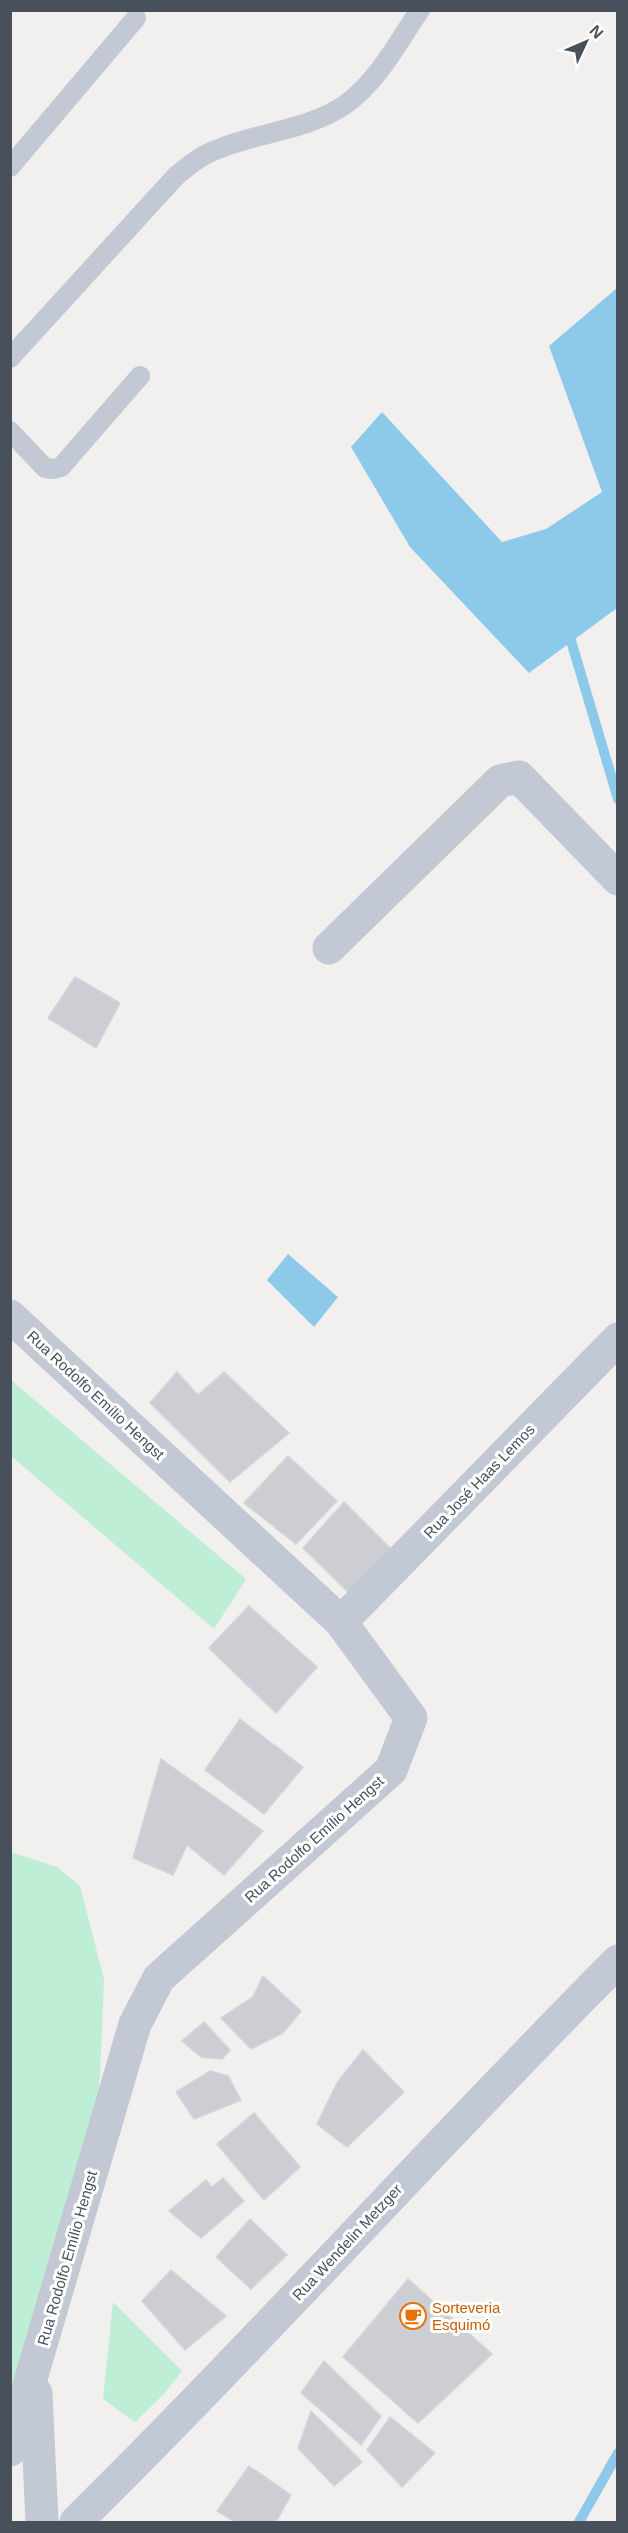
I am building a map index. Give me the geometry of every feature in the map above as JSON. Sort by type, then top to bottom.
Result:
[{"type":"street","points":[[329,948],[500,781],[519,777],[618,879]]},
{"type":"street","name":"Rua Rodolfo Emílio Hengst","points":[[10,1316],[341,1622],[411,1718],[391,1770],[159,1978],[135,2024],[10,2450]]},
{"type":"street","name":"Rua José Haas Lemos","points":[[341,1622],[618,1339]]},
{"type":"street","name":"Rua Wendelin Metzger","points":[[76,2523],[176,2423],[520,2060],[618,1961]]},
{"type":"street","name":"Rua Rodolfo Emílio Hengst","points":[[35,2370],[42,2523]]},
{"type":"lane","points":[[10,358],[177,175],[202,156],[235,143],[305,123],[344,105],[367,86],[420,10]]},
{"type":"lane","points":[[10,167],[136,18]]},
{"type":"lane","points":[[10,431],[45,468],[54,469],[61,466],[140,376]]},
{"type":"green space","points":[[11,1380],[246,1579],[214,1629],[11,1456]]},
{"type":"green space","points":[[11,1852],[57,1867],[80,1886],[104,1979],[100,2077],[89,2167],[11,2442]]},
{"type":"green space","points":[[113,2302],[182,2371],[164,2394],[135,2422],[103,2399]]},
{"type":"water","points":[[617,288],[617,608],[529,673],[410,547],[351,447],[382,412],[502,542],[546,529],[602,492],[549,346]]},
{"type":"water","points":[[288,1254],[338,1297],[314,1327],[267,1280]]},
{"type":"building","points":[[75,977],[120,1003],[96,1048],[48,1018]]},
{"type":"building","points":[[177,1372],[198,1395],[224,1372],[289,1433],[230,1482],[150,1403]]},
{"type":"building","points":[[288,1456],[337,1501],[296,1544],[244,1503]]},
{"type":"building","points":[[344,1502],[396,1554],[352,1596],[303,1548]]},
{"type":"building","points":[[249,1606],[317,1667],[276,1713],[209,1648]]},
{"type":"building","points":[[240,1719],[303,1767],[264,1814],[205,1770]]},
{"type":"building","points":[[161,1759],[263,1831],[224,1875],[187,1845],[173,1875],[133,1858]]},
{"type":"building","points":[[263,1976],[301,2011],[283,2033],[251,2049],[221,2018],[253,1997]]},
{"type":"building","points":[[204,2022],[230,2050],[222,2059],[201,2057],[182,2041]]},
{"type":"building","points":[[363,2050],[404,2092],[347,2147],[317,2124],[337,2083]]},
{"type":"building","points":[[210,2071],[228,2076],[241,2100],[194,2119],[176,2092]]},
{"type":"building","points":[[254,2113],[300,2167],[264,2200],[217,2144]]},
{"type":"building","points":[[223,2178],[244,2201],[201,2238],[169,2211],[206,2180],[212,2187]]},
{"type":"building","points":[[250,2219],[287,2255],[251,2289],[216,2257]]},
{"type":"building","points":[[171,2270],[226,2316],[185,2350],[142,2301]]},
{"type":"building","name":"Sorteveria Esquimó","points":[[408,2279],[492,2354],[418,2423],[343,2357]]},
{"type":"building","points":[[324,2361],[381,2416],[361,2445],[301,2393]]},
{"type":"building","points":[[311,2411],[362,2462],[334,2486],[298,2448]]},
{"type":"building","points":[[390,2417],[435,2453],[402,2487],[367,2450]]},
{"type":"building","points":[[249,2466],[291,2495],[276,2522],[235,2522],[217,2511]]},
{"type":"waterway","points":[[570,630],[569,634],[618,799]]},
{"type":"waterway","points":[[579,2522],[618,2453]]},
{"type":"place","name":"Sorteveria Esquimó","points":[[413,2316]]}]
